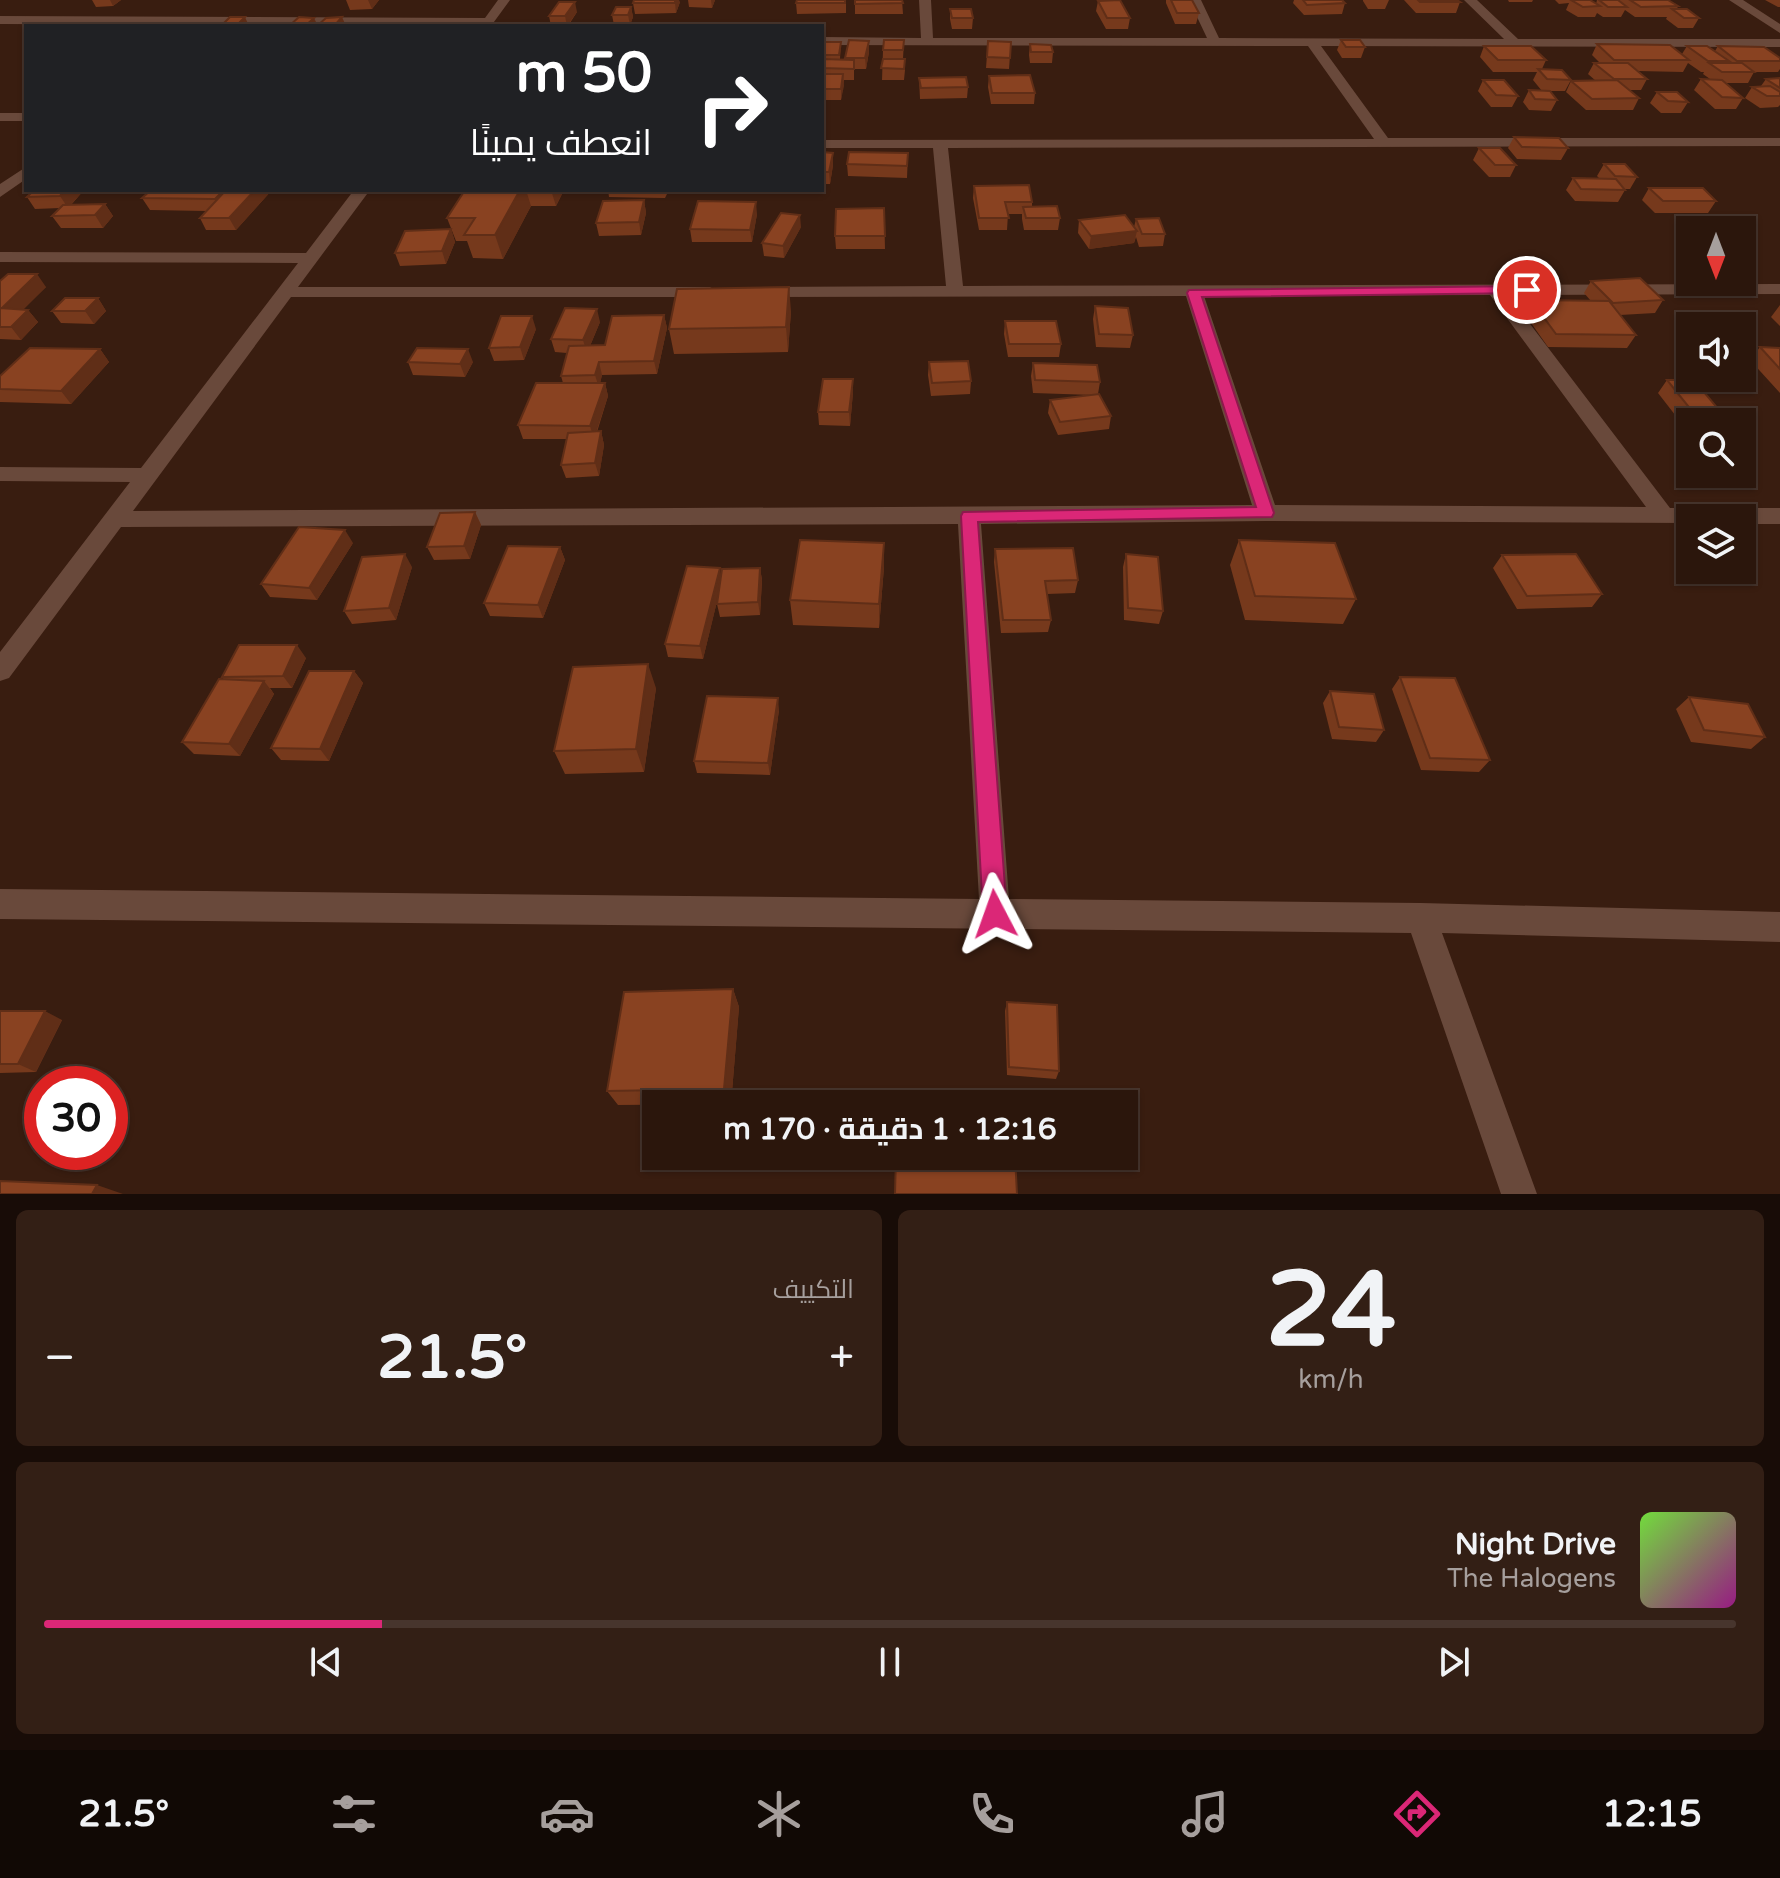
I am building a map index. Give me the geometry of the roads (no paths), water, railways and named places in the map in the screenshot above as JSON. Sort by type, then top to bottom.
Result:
[{"type":"street","points":[[0,20],[486,24],[504,0]]},
{"type":"street","points":[[925,0],[927,42]]},
{"type":"street","points":[[1195,0],[1215,42]]},
{"type":"street","points":[[1470,0],[1515,43]]},
{"type":"street","points":[[1735,0],[1780,29]]},
{"type":"street","points":[[824,41],[1780,43]]},
{"type":"street","points":[[1312,42],[1384,143]]},
{"type":"street","points":[[0,117],[24,117]]},
{"type":"street","points":[[824,144],[1780,142]]},
{"type":"street","points":[[940,144],[955,293]]},
{"type":"street","points":[[0,192],[24,173]]},
{"type":"street","points":[[0,671],[360,192]]},
{"type":"street","points":[[0,257],[311,258]]},
{"type":"street","points":[[286,292],[1194,293],[1780,289]]},
{"type":"street","points":[[1496,291],[1664,515]]},
{"type":"street","points":[[1194,293],[1266,513]]},
{"type":"street","points":[[0,474],[148,475]]},
{"type":"street","points":[[115,519],[1266,513],[1780,516]]},
{"type":"street","points":[[969,516],[995,914]]},
{"type":"street","points":[[0,904],[1421,918],[1780,927]]},
{"type":"street","points":[[1421,918],[1519,1194]]}]
